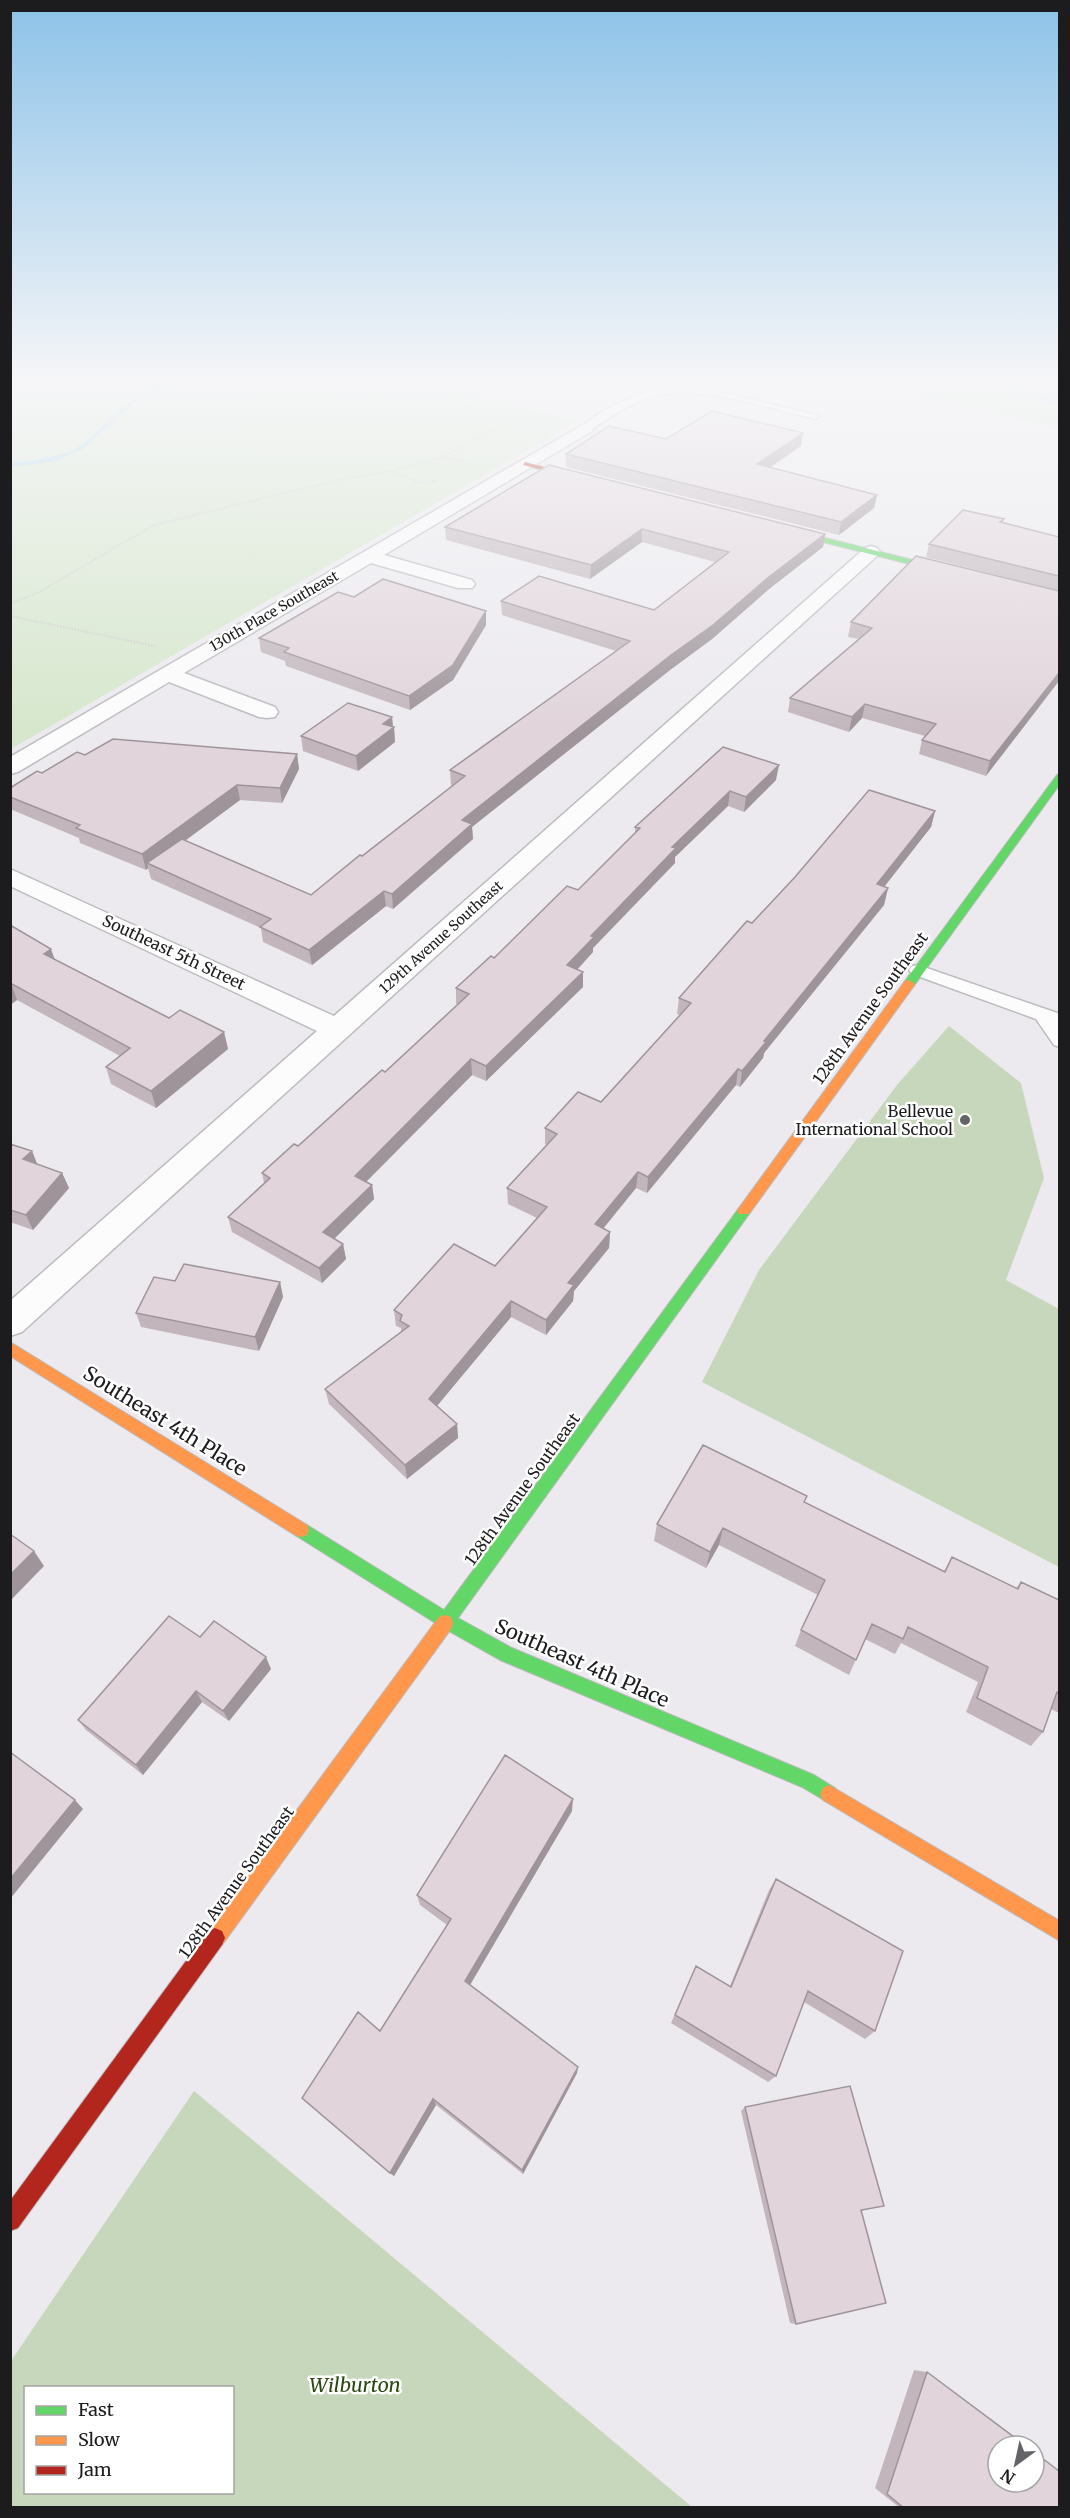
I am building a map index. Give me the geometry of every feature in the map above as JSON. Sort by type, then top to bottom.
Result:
[{"type":"street","name":"130th Place Southeast","points":[[10,767],[468,498]]},
{"type":"street","points":[[767,526],[971,577]]},
{"type":"street","name":"129th Avenue Southeast","points":[[10,1322],[871,552]]},
{"type":"street","points":[[368,556],[465,584]]},
{"type":"street","points":[[167,674],[267,712]]},
{"type":"street","name":"128th Avenue Southeast","points":[[10,2220],[1059,777]]},
{"type":"street","name":"Southeast 5th Street","points":[[10,876],[338,1029]]},
{"type":"street","name":"Southeast 4th Place","points":[[10,1348],[447,1621],[506,1654],[808,1781],[1059,1932]]},
{"type":"lane","points":[[918,970],[1052,1019],[1059,1041]]},
{"type":"path","points":[[10,604],[41,591],[154,525],[266,498]]},
{"type":"path","points":[[10,616],[142,643],[192,659]]},
{"type":"green space","points":[[11,498],[446,498],[11,749]]},
{"type":"green space","name":"Bellevue International School","points":[[949,1026],[1021,1083],[1044,1178],[1006,1280],[1059,1309],[1059,1567],[702,1382],[759,1270],[897,1085]]},
{"type":"green space","name":"Wilburton","points":[[194,2091],[692,2507],[11,2507],[11,2361]]},
{"type":"building","points":[[494,498],[679,498],[825,534],[770,576],[713,625],[671,655],[462,820],[472,824],[392,894],[384,891],[309,950],[260,927],[271,919],[147,863],[182,839],[311,895],[465,776],[450,770],[630,641],[501,601],[539,576],[654,610],[729,552],[642,529],[591,565],[445,527]]},
{"type":"building","points":[[742,498],[874,498],[841,522]]},
{"type":"building","points":[[963,510],[1004,519],[1000,522],[1059,537],[1059,576],[929,544]]},
{"type":"building","points":[[916,556],[1059,591],[1059,673],[990,761],[922,740],[936,724],[865,704],[852,717],[790,698],[872,628],[851,622]]},
{"type":"building","points":[[383,579],[486,611],[453,665],[409,696],[284,652],[289,648],[259,638],[338,592],[354,597]]},
{"type":"building","points":[[348,703],[392,717],[383,724],[394,727],[356,756],[301,736]]},
{"type":"building","points":[[113,739],[297,754],[280,788],[237,785],[142,854],[76,828],[80,825],[10,797],[10,788],[37,771],[42,773],[77,752],[85,755]]},
{"type":"building","points":[[723,747],[779,765],[746,797],[730,791],[672,847],[676,848],[591,936],[594,937],[567,965],[583,972],[486,1066],[471,1059],[355,1176],[372,1185],[323,1232],[343,1244],[319,1268],[228,1217],[270,1178],[262,1173],[294,1144],[298,1146],[382,1070],[385,1072],[469,994],[456,988],[491,956],[494,958],[567,886],[578,890],[640,828],[635,827]]},
{"type":"building","points":[[869,790],[935,811],[877,884],[888,888],[742,1071],[738,1069],[648,1177],[638,1172],[595,1224],[610,1232],[568,1283],[574,1285],[546,1320],[511,1301],[429,1399],[457,1424],[405,1465],[325,1389],[409,1326],[400,1321],[402,1315],[394,1310],[454,1244],[495,1266],[547,1207],[507,1188],[557,1134],[545,1128],[578,1092],[601,1102],[691,1003],[679,998],[747,921],[752,923],[795,877]]},
{"type":"building","points":[[10,925],[51,949],[44,954],[169,1018],[180,1010],[224,1032],[151,1091],[106,1067],[130,1048],[10,983]]},
{"type":"building","points":[[10,1144],[32,1151],[23,1159],[62,1173],[26,1215],[10,1210]]},
{"type":"building","points":[[184,1264],[280,1282],[255,1337],[136,1313],[154,1277],[175,1281]]},
{"type":"building","points":[[703,1445],[807,1496],[804,1502],[945,1572],[952,1557],[1018,1589],[1021,1582],[1059,1600],[1059,1693],[1057,1692],[1043,1732],[977,1698],[988,1667],[908,1627],[903,1639],[872,1624],[856,1660],[801,1630],[825,1580],[723,1528],[710,1552],[657,1524]]},
{"type":"building","points":[[10,1534],[34,1551],[10,1575]]},
{"type":"building","points":[[169,1616],[200,1637],[214,1621],[266,1657],[223,1711],[196,1691],[136,1765],[78,1720]]},
{"type":"building","points":[[10,1752],[75,1800],[10,1879]]},
{"type":"building","points":[[505,1755],[573,1799],[465,1981],[578,2067],[522,2170],[433,2099],[390,2173],[302,2098],[358,2012],[380,2031],[451,1919],[417,1895]]},
{"type":"building","points":[[776,1879],[903,1951],[875,2031],[808,1991],[776,2076],[675,2015],[696,1966],[731,1987]]},
{"type":"building","points":[[850,2086],[884,2206],[861,2210],[886,2303],[796,2324],[745,2107]]},
{"type":"building","points":[[927,2372],[1010,2434],[986,2434],[986,2494],[1046,2494],[1046,2461],[1059,2471],[1059,2508],[904,2508],[887,2494]]},
{"type":"traffic: fast","points":[[782,529],[953,573]]},
{"type":"traffic: fast","points":[[909,984],[1060,777]]},
{"type":"traffic: fast","points":[[445,1623],[744,1211]]},
{"type":"traffic: fast","points":[[301,1530],[447,1621],[506,1654],[808,1781],[829,1794]]},
{"type":"traffic: slow","points":[[744,1211],[909,984]]},
{"type":"traffic: slow","points":[[10,1348],[301,1530]]},
{"type":"traffic: slow","points":[[215,1938],[445,1623]]},
{"type":"traffic: slow","points":[[829,1794],[1060,1932]]},
{"type":"traffic: jam","points":[[10,2220],[215,1938]]},
{"type":"place","name":"Bellevue International School","points":[[965,1120]]}]
